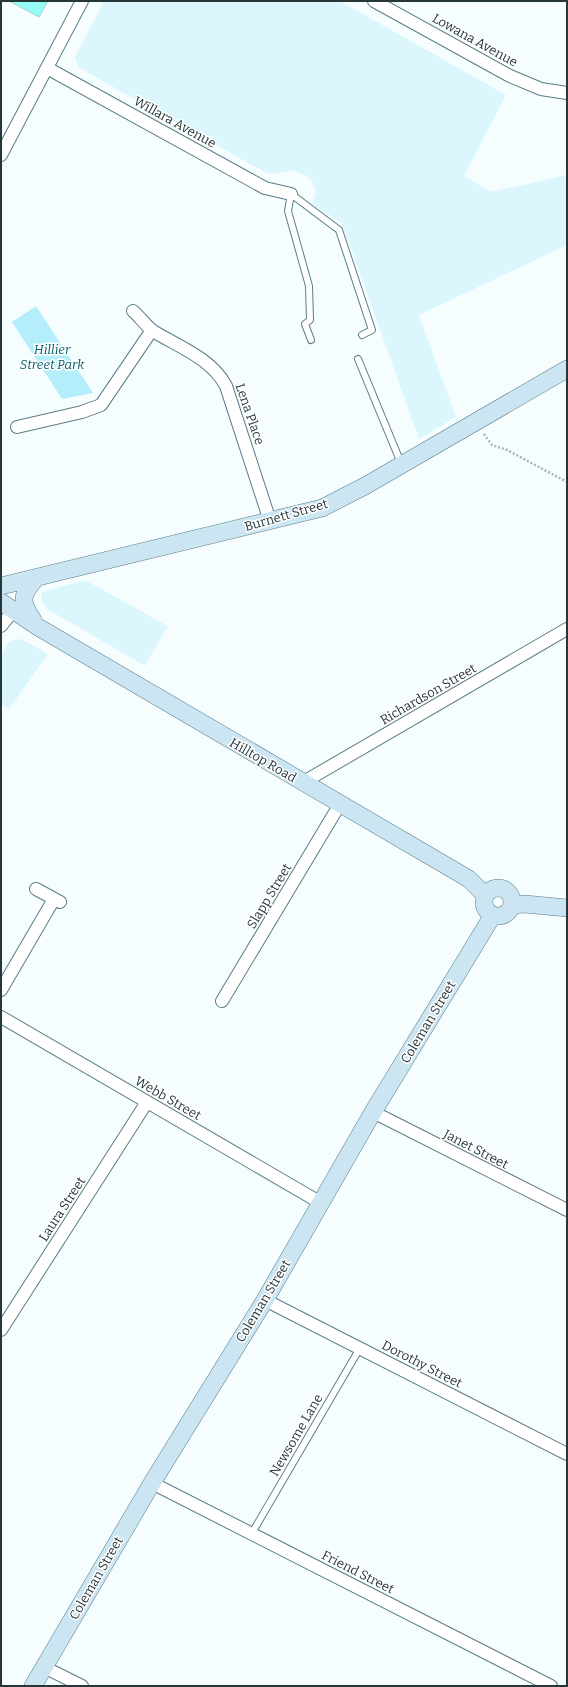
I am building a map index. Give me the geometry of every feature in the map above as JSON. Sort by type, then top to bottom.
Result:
[{"type":"street","points":[[1,155],[82,1]]},
{"type":"street","name":"Lowana Avenue","points":[[374,1],[510,76],[541,89],[567,93]]},
{"type":"street","name":"Willara Avenue","points":[[47,68],[265,188],[291,194]]},
{"type":"street","name":"Lena Place","points":[[133,311],[152,330],[169,338],[212,366],[220,375],[226,386],[270,521]]},
{"type":"street","points":[[17,427],[82,412],[101,405],[152,330]]},
{"type":"street","name":"Burnett Street","points":[[1,586],[322,508],[402,465],[567,370]]},
{"type":"street","points":[[36,578],[27,589],[23,601],[24,607],[38,627]]},
{"type":"street","name":"Hilltop Road","points":[[3,614],[22,624],[38,627],[468,879],[486,895]]},
{"type":"street","name":"Richardson Street","points":[[302,783],[567,629]]},
{"type":"street","name":"Slapp Street","points":[[222,1001],[340,804]]},
{"type":"street","points":[[492,888],[502,888],[508,892],[512,898],[512,905],[507,913],[498,916],[493,915],[489,913],[484,905],[486,895],[492,888]]},
{"type":"street","points":[[1,990],[58,901],[36,889]]},
{"type":"street","points":[[512,905],[525,904],[567,908]]},
{"type":"street","name":"Coleman Street","points":[[33,1686],[152,1483],[264,1300],[373,1112],[493,915]]},
{"type":"street","name":"Webb Street","points":[[1,1017],[321,1203]]},
{"type":"street","name":"Laura Street","points":[[1,1330],[147,1102]]},
{"type":"street","name":"Janet Street","points":[[373,1112],[567,1210]]},
{"type":"street","name":"Dorothy Street","points":[[264,1300],[567,1454]]},
{"type":"street","name":"Friend Street","points":[[152,1483],[551,1686]]},
{"type":"street","points":[[44,1667],[82,1686]]},
{"type":"lane","points":[[311,340],[305,324],[310,320],[309,286],[288,210],[291,194],[339,230],[372,330],[362,334]]},
{"type":"lane","points":[[358,359],[402,465]]},
{"type":"lane","name":"Newsome Lane","points":[[252,1533],[360,1348]]},
{"type":"path","points":[[484,434],[492,445],[507,450],[567,482]]},
{"type":"shaded area","points":[[104,1],[340,1],[506,95],[464,176],[491,192],[567,175],[567,245],[419,315],[456,417],[419,439],[342,223],[312,204],[316,192],[312,181],[308,177],[294,170],[273,174],[264,172],[78,67],[75,57]]},
{"type":"shaded area","points":[[85,580],[168,626],[145,666],[47,609],[41,601],[42,592]]},
{"type":"shaded area","points":[[16,639],[23,640],[48,654],[9,709],[1,704],[1,654],[9,642]]},
{"type":"green space","name":"Hillier Street Park","points":[[36,306],[93,393],[62,399],[12,322]]},
{"type":"building","points":[[9,1],[48,1],[39,17]]}]
